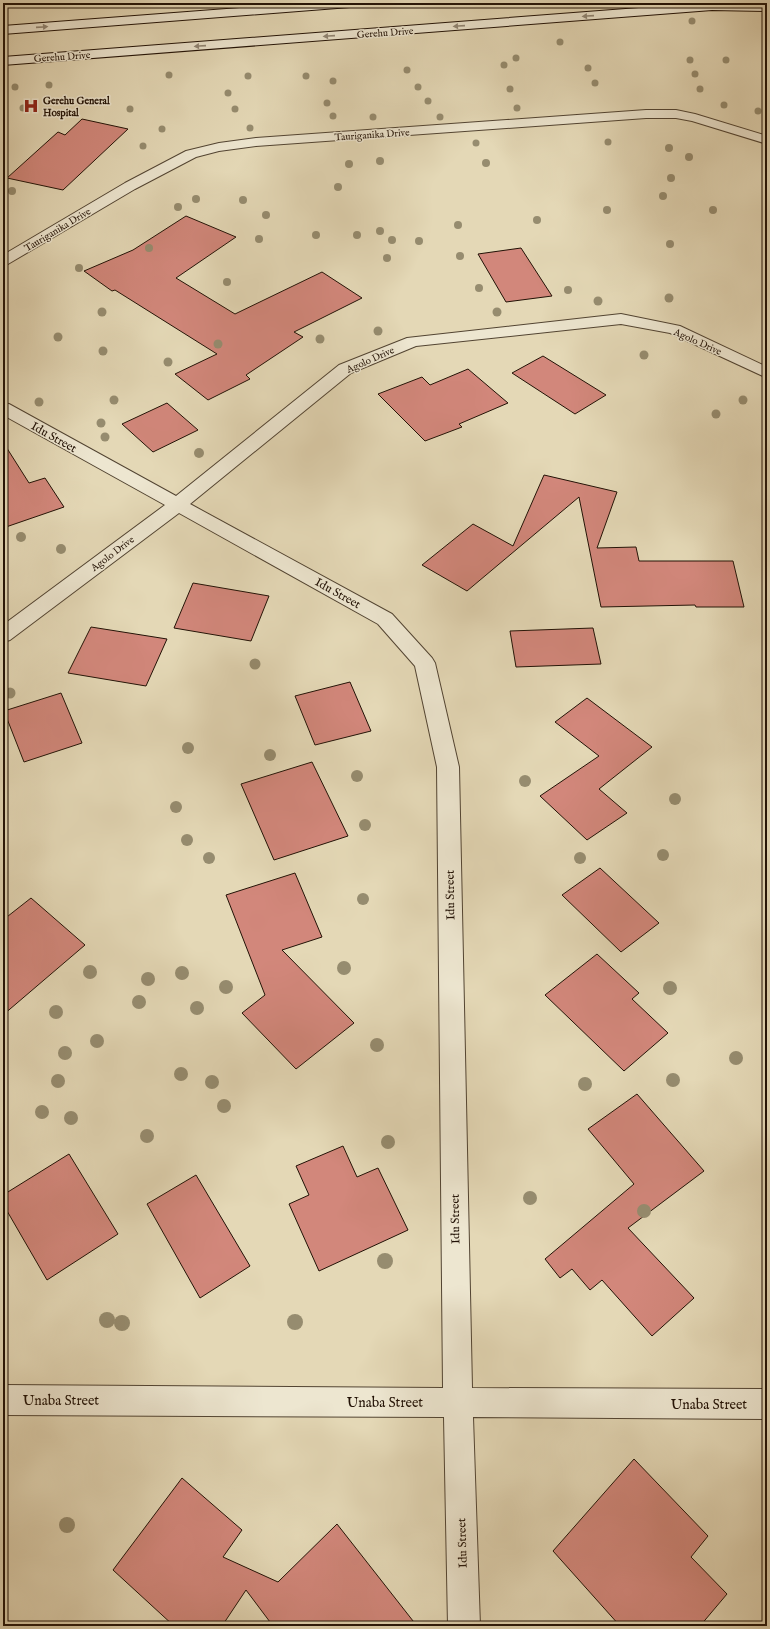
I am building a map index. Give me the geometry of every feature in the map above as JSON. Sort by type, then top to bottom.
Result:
[{"type":"street","points":[[3,30],[350,3]]},
{"type":"street","name":"Gerehu Drive","points":[[3,61],[712,6],[767,7]]},
{"type":"street","name":"Tauriganika Drive","points":[[3,261],[130,186],[191,154],[219,147],[256,142],[646,114],[676,114],[695,118],[767,140]]},
{"type":"street","name":"Agolo Drive","points":[[3,635],[177,505],[345,369],[413,341],[621,319],[674,329],[767,373]]},
{"type":"street","name":"Idu Street","points":[[3,408],[385,619],[425,663],[448,767],[458,1402],[464,1626]]},
{"type":"street","name":"Unaba Street","points":[[3,1400],[767,1404]]},
{"type":"building","points":[[82,119],[128,129],[63,190],[7,178],[58,132],[65,135]]},
{"type":"building","points":[[186,216],[236,237],[176,278],[235,314],[322,272],[362,298],[294,332],[303,337],[246,375],[250,379],[208,400],[175,374],[217,354],[115,290],[112,291],[84,271],[133,250]]},
{"type":"building","points":[[521,248],[552,296],[506,302],[478,254]]},
{"type":"building","points":[[543,356],[606,395],[575,414],[512,373]]},
{"type":"building","points":[[468,369],[508,403],[459,424],[462,427],[425,441],[378,394],[422,377],[430,385]]},
{"type":"building","points":[[167,403],[198,430],[153,452],[122,424]]},
{"type":"building","points":[[3,442],[29,483],[45,478],[64,507],[3,528]]},
{"type":"building","points":[[544,475],[617,492],[597,548],[636,547],[639,561],[733,561],[744,607],[696,607],[695,605],[601,607],[579,497],[467,591],[422,565],[473,524],[513,546]]},
{"type":"building","points":[[193,583],[269,596],[251,641],[174,628]]},
{"type":"building","points":[[91,627],[167,639],[146,686],[68,673]]},
{"type":"building","points":[[593,628],[601,664],[516,667],[510,631]]},
{"type":"building","points":[[350,682],[371,731],[315,745],[295,696]]},
{"type":"building","points":[[61,693],[82,743],[24,762],[4,711]]},
{"type":"building","points":[[587,698],[652,747],[599,789],[627,813],[587,840],[540,796],[599,756],[555,722]]},
{"type":"building","points":[[312,762],[348,836],[274,860],[241,784]]},
{"type":"building","points":[[600,868],[659,923],[621,952],[562,895]]},
{"type":"building","points":[[295,873],[322,937],[282,950],[354,1023],[296,1069],[242,1013],[265,995],[226,895]]},
{"type":"building","points":[[31,898],[85,945],[3,1015],[3,920]]},
{"type":"building","points":[[597,954],[639,993],[632,999],[668,1033],[624,1071],[545,995]]},
{"type":"building","points":[[637,1094],[704,1171],[628,1228],[694,1298],[652,1336],[602,1280],[590,1290],[572,1269],[560,1278],[545,1259],[634,1184],[588,1129]]},
{"type":"building","points":[[343,1146],[357,1177],[378,1168],[408,1230],[319,1271],[289,1204],[309,1195],[296,1166]]},
{"type":"building","points":[[69,1154],[118,1234],[47,1280],[3,1204],[3,1195]]},
{"type":"building","points":[[196,1175],[250,1266],[200,1298],[147,1204]]},
{"type":"building","points":[[634,1459],[708,1536],[691,1557],[727,1594],[700,1626],[620,1626],[553,1551]]},
{"type":"building","points":[[182,1478],[242,1530],[223,1557],[278,1582],[337,1524],[417,1626],[273,1626],[246,1590],[222,1626],[174,1626],[113,1570]]},
{"type":"place","name":"Gerehu General Hospital","points":[[31,106]]}]
